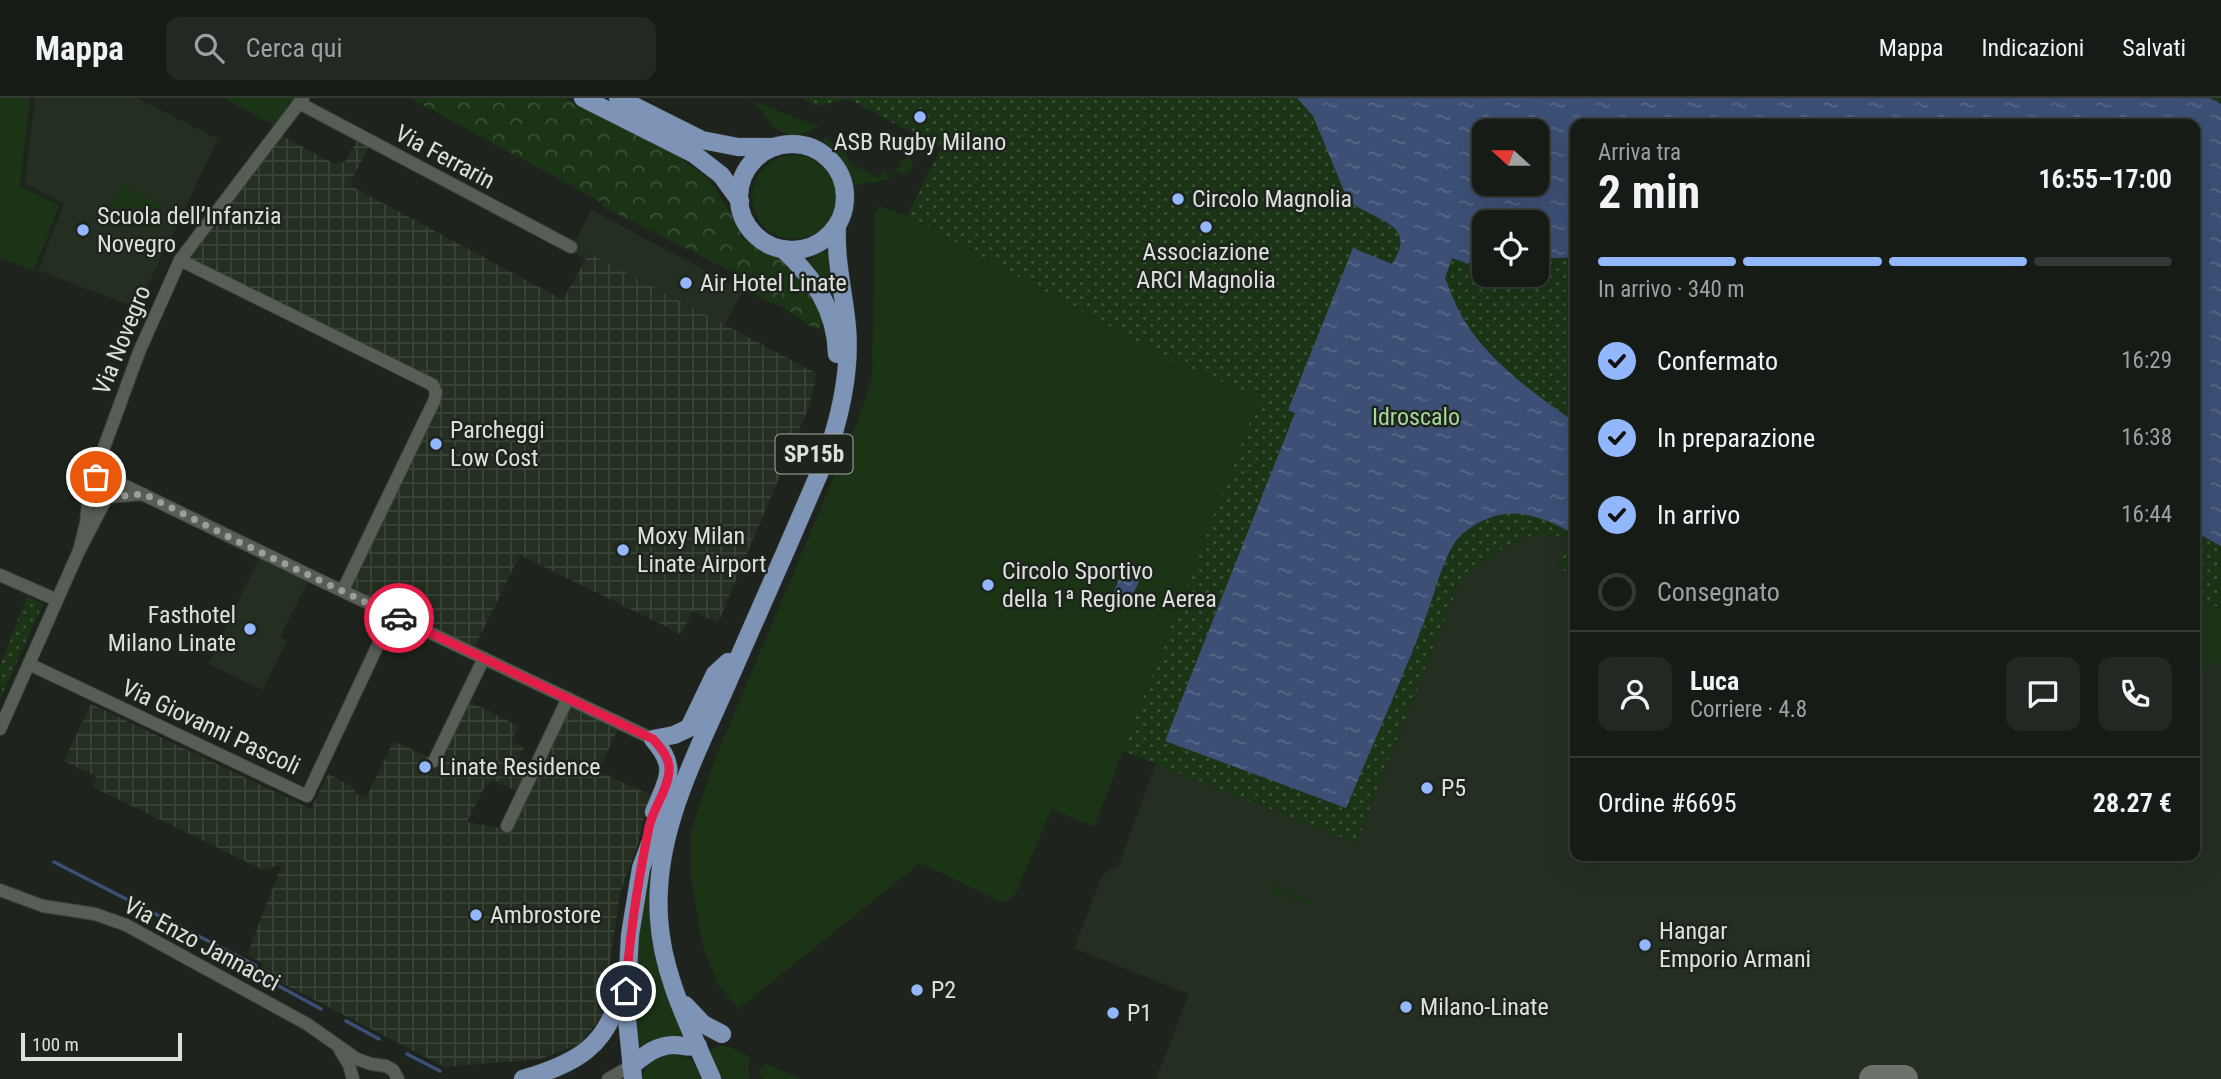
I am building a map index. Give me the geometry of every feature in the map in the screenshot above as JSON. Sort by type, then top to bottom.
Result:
[{"type":"main road","name":"SP15b","points":[[583,98],[694,154],[721,175],[740,201],[745,220],[757,236],[764,242],[783,249],[815,284],[834,323],[836,340],[835,379],[830,407],[814,454],[645,855],[630,935],[626,1009],[632,1072]]},
{"type":"main road","name":"SP15b","points":[[618,98],[702,140],[738,147],[801,145],[823,153],[838,171],[845,193],[844,205],[836,226],[836,254],[848,351],[842,406],[825,460],[688,775],[668,829],[660,870],[658,913],[662,945],[672,984],[712,1079]]},
{"type":"main road","points":[[740,201],[743,178],[749,167],[757,158],[775,147]]},
{"type":"main road","points":[[783,249],[793,250],[813,245],[830,234],[836,226]]},
{"type":"main road","points":[[645,855],[650,823],[669,774],[669,765],[663,751],[653,739],[674,735],[689,728],[715,674],[727,662]]},
{"type":"main road","points":[[523,1079],[567,1064],[584,1053],[599,1038],[618,1001],[630,935]]},
{"type":"main road","points":[[672,984],[690,1011],[703,1024],[722,1034]]},
{"type":"main road","points":[[632,1072],[661,1046],[698,1046]]},
{"type":"street","name":"Via Ferrarin","points":[[301,100],[571,247]]},
{"type":"street","name":"Via Novegro","points":[[79,551],[86,523],[90,485],[139,352],[180,260],[301,100]]},
{"type":"street","points":[[180,260],[433,384],[435,399],[343,590]]},
{"type":"street","name":"Via Novegro","points":[[107,477],[104,461],[110,432]]},
{"type":"street","points":[[144,494],[95,497],[90,485],[97,477],[107,477],[144,494],[250,547],[653,739]]},
{"type":"street","points":[[107,477],[113,483],[114,489],[107,498]]},
{"type":"street","name":"Via Novegro","points":[[0,729],[79,551],[107,498]]},
{"type":"street","points":[[0,575],[57,600]]},
{"type":"street","name":"Via Giovanni Pascoli","points":[[29,664],[307,796],[392,615]]},
{"type":"street","points":[[435,761],[484,658]]},
{"type":"street","points":[[507,826],[568,698]]},
{"type":"street","name":"Via Enzo Jannacci","points":[[0,890],[46,907],[90,913],[126,925],[307,1024],[357,1059],[386,1066],[400,1078]]},
{"type":"street","name":"Via Enzo Jannacci","points":[[335,1044],[348,1062],[354,1079]]},
{"type":"street","name":"Via Enzo Jannacci","points":[[354,1079],[361,1069],[371,1064]]},
{"type":"street","points":[[608,1079],[632,1072]]},
{"type":"shaded area","points":[[35,98],[137,98],[218,139],[137,308],[38,270],[64,204],[25,183]]},
{"type":"shaded area","points":[[276,133],[335,164],[345,162],[360,135],[372,141],[349,185],[563,300],[589,253],[816,373],[809,406],[718,623],[693,611],[681,634],[520,555],[472,652],[343,590],[436,392],[180,260]]},
{"type":"shaded area","points":[[591,210],[743,290],[725,325],[589,253],[585,259],[570,251]]},
{"type":"shaded area","points":[[1539,534],[1570,539],[1558,567],[1570,573],[1570,861],[2200,861],[2200,598],[2221,609],[2221,1079],[1156,1079],[1189,994],[1074,948],[1102,876],[1109,869],[1118,867],[1156,763],[1356,843],[1460,582],[1484,560]]},
{"type":"shaded area","points":[[262,553],[311,576],[280,637],[287,641],[262,690],[208,664]]},
{"type":"shaded area","points":[[568,698],[621,723],[598,771],[652,796],[620,893],[602,1017],[579,1044],[540,1059],[445,1067],[264,974],[261,962],[247,955],[282,864],[263,870],[93,787],[97,777],[64,761],[91,704],[311,809],[328,774],[353,787],[355,793],[366,798],[394,741],[434,760],[465,699],[518,726],[511,741],[524,748],[516,765],[532,773]],"holes":[[[494,780],[522,794],[505,829],[467,822],[485,786]]]},
{"type":"green space","points":[[0,98],[30,98],[20,186],[59,205],[34,271],[0,258]]},
{"type":"green space","points":[[223,98],[296,98],[275,126]]},
{"type":"green space","points":[[410,98],[564,98],[676,155],[710,180],[742,238],[760,250],[793,264],[824,316],[821,326],[815,330],[790,311],[749,292],[750,289],[739,282],[741,276],[602,206],[603,203]]},
{"type":"green space","points":[[746,98],[819,126],[794,138],[773,127],[756,104]]},
{"type":"green space","name":"Idroscalo","points":[[801,98],[2221,98],[2221,609],[2200,598],[2200,119],[1570,119],[1570,539],[1541,535],[1515,542],[1486,560],[1460,582],[1356,843],[1123,751],[1259,398],[1170,359],[907,216],[941,148],[848,99],[817,106]]},
{"type":"green space","points":[[827,137],[845,152],[851,164],[878,178],[882,177],[881,170],[892,176],[887,180],[854,185],[842,160],[822,140]]},
{"type":"green space","points":[[794,155],[810,158],[824,167],[833,181],[836,197],[833,213],[824,227],[810,236],[794,239],[778,236],[764,227],[755,213],[752,197],[755,181],[764,167],[778,158]]},
{"type":"green space","points":[[910,156],[913,161],[911,169],[905,174],[898,173],[896,169],[901,166],[898,162]]},
{"type":"green space","points":[[121,185],[163,205],[151,231],[108,210]]},
{"type":"green space","name":"Circolo Sportivo della 1ª Regione Aerea","points":[[880,206],[907,216],[1170,359],[1259,398],[1094,827],[1051,811],[1017,890],[1011,898],[1002,902],[920,863],[738,1009],[717,982],[703,947],[691,876],[691,831],[713,764],[858,420],[872,378],[875,214]]},
{"type":"green space","points":[[828,251],[841,321],[808,263],[816,254]]},
{"type":"green space","name":"Idroscalo","points":[[1570,541],[1570,573],[1558,568]]},
{"type":"green space","points":[[27,596],[43,604],[0,699],[0,666]]},
{"type":"green space","points":[[2200,598],[2221,609],[2221,660],[2200,669]]},
{"type":"green space","points":[[655,853],[683,1039],[664,1038],[638,1046],[634,999],[637,949],[644,899]]},
{"type":"green space","points":[[1272,885],[1317,904],[1315,906],[1270,892]]},
{"type":"green space","points":[[726,1046],[749,1056],[748,1074],[751,1079],[721,1079],[709,1051]]},
{"type":"green space","points":[[667,1053],[679,1055],[693,1063],[701,1079],[641,1079],[649,1062]]},
{"type":"green space","points":[[766,1064],[803,1079],[763,1079],[759,1074],[760,1069]]},
{"type":"water","name":"Idroscalo","points":[[1297,98],[2209,98],[2221,104],[2221,546],[2200,535],[2200,119],[1570,119],[1570,257],[1549,258],[1549,210],[1472,210],[1472,263],[1452,258],[1445,278],[1460,313],[1482,345],[1511,374],[1570,418],[1570,532],[1532,516],[1505,514],[1477,524],[1456,541],[1445,562],[1415,645],[1346,808],[1165,741],[1295,413],[1288,410],[1353,248],[1392,264],[1399,250],[1400,238],[1396,230],[1389,223],[1356,206],[1347,198],[1313,116]]},
{"type":"water","points":[[1125,564],[1143,572],[1127,608],[1110,601]]},
{"type":"waterway","points":[[54,862],[255,965],[259,974],[266,979],[321,1009]]},
{"type":"waterway","points":[[346,1021],[379,1039]]},
{"type":"waterway","points":[[407,1054],[440,1071]]},
{"type":"taxiway","points":[[1873,1079],[1904,1079]]},
{"type":"way so far","points":[[96,477],[110,478],[113,490],[109,497],[144,494],[399,618]]},
{"type":"place","name":"ASB Rugby Milano","points":[[920,117]]},
{"type":"place","name":"Circolo Magnolia","points":[[1178,199]]},
{"type":"place","name":"Associazione ARCI Magnolia","points":[[1206,227]]},
{"type":"place","name":"Scuola dell’Infanzia Novegro","points":[[83,230]]},
{"type":"place","name":"Air Hotel Linate","points":[[686,283]]},
{"type":"place","name":"Parcheggi Low Cost","points":[[436,444]]},
{"type":"place","name":"Moxy Milan Linate Airport","points":[[623,550]]},
{"type":"place","name":"Circolo Sportivo della 1ª Regione Aerea","points":[[988,585]]},
{"type":"place","name":"Fasthotel Milano Linate","points":[[250,629]]},
{"type":"place","name":"Linate Residence","points":[[425,767]]},
{"type":"place","name":"P5","points":[[1427,788]]},
{"type":"place","name":"Ambrostore","points":[[476,915]]},
{"type":"place","name":"Hangar Emporio Armani","points":[[1645,945]]},
{"type":"place","name":"P2","points":[[917,990]]},
{"type":"place","name":"Milano-Linate","points":[[1406,1007]]},
{"type":"place","name":"P1","points":[[1113,1013]]},
{"type":"route","points":[[399,618],[653,739],[663,751],[669,765],[669,774],[650,823],[638,878],[626,991]]}]
